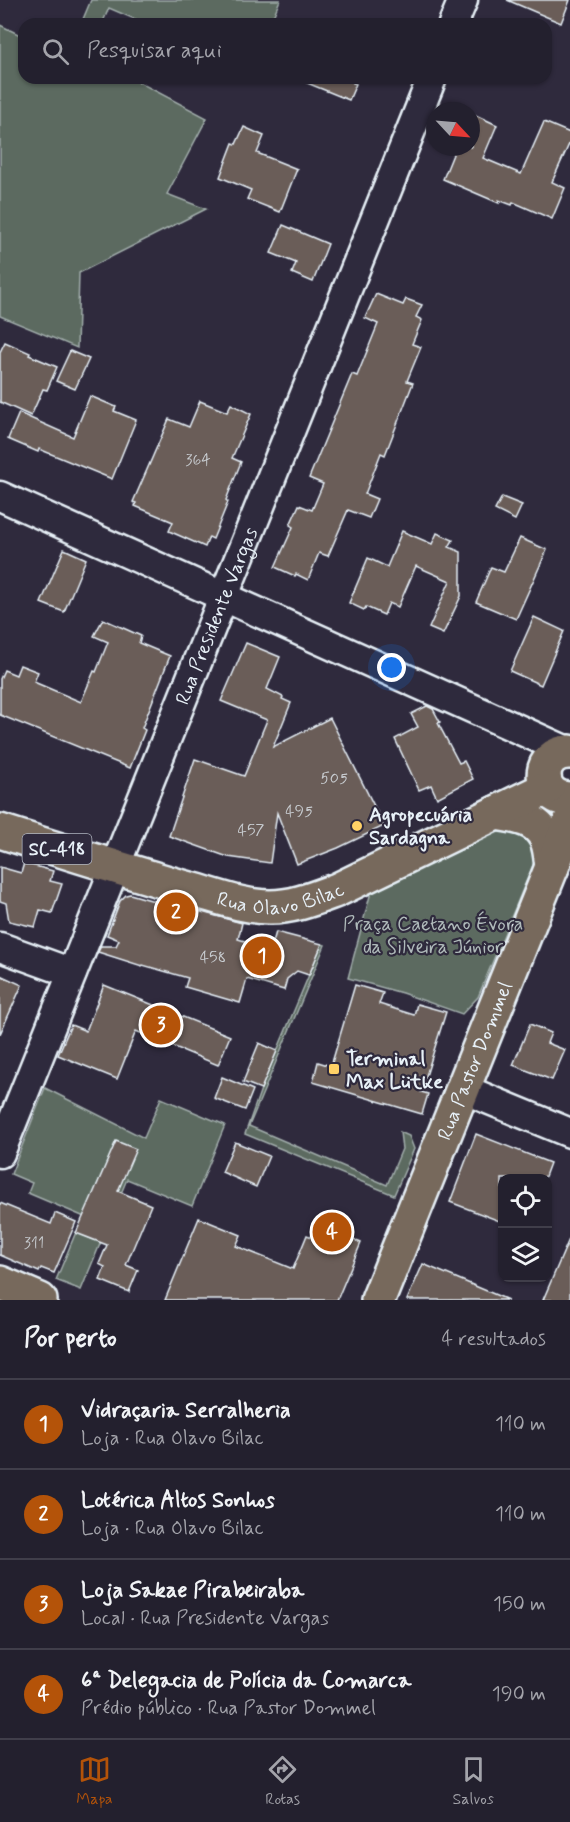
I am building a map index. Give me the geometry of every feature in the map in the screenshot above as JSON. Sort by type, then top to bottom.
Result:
[{"type":"main road","name":"SC-418","points":[[559,793],[544,781],[545,767],[554,756],[569,751]]},
{"type":"main road","name":"Rua Olavo Bilac","points":[[0,831],[115,867],[252,905],[283,906],[303,903],[337,890],[496,813],[559,793]]},
{"type":"main road","points":[[496,813],[519,816],[538,826],[547,839],[552,867]]},
{"type":"main road","name":"Rua Pastor Dommel","points":[[378,1300],[570,822]]},
{"type":"main road","points":[[0,1283],[40,1300]]},
{"type":"street","points":[[456,18],[463,0]]},
{"type":"street","name":"Rua Presidente Vargas","points":[[0,1153],[430,84]]},
{"type":"street","points":[[0,496],[569,751]]},
{"type":"street","points":[[0,947],[72,973]]},
{"type":"street","points":[[463,1089],[570,1133]]},
{"type":"green space","points":[[91,0],[280,0],[272,18],[132,18],[109,8],[105,18],[84,18]]},
{"type":"green space","points":[[0,25],[18,34],[18,84],[142,84],[207,118],[167,194],[206,209],[79,273],[77,348],[0,316]]},
{"type":"green space","name":"Praça Caetano Évora da Silveira Júnior","points":[[509,826],[532,837],[535,860],[478,997],[462,1014],[402,993],[348,978],[371,892]]},
{"type":"green space","points":[[322,944],[325,945],[249,1126],[387,1185],[402,1149],[400,1132],[409,1136],[414,1149],[394,1195],[245,1134],[261,1089]]},
{"type":"green space","points":[[45,1088],[144,1138],[161,1098],[225,1125],[192,1206],[127,1179],[81,1290],[56,1280],[76,1232],[94,1240],[101,1224],[28,1193],[32,1183],[11,1174]]},
{"type":"building","points":[[507,0],[570,0],[561,23]]},
{"type":"building","points":[[310,84],[356,84],[349,100]]},
{"type":"building","points":[[480,117],[497,125],[483,158],[521,174],[544,122],[570,133],[570,142],[552,182],[565,188],[552,219],[513,202],[512,205],[499,200],[499,203],[443,179],[452,156],[480,156]]},
{"type":"building","points":[[244,127],[264,136],[257,153],[297,169],[280,212],[247,199],[251,190],[220,177],[233,143],[236,144]]},
{"type":"building","points":[[283,225],[328,244],[313,282],[292,273],[296,263],[271,253]]},
{"type":"building","points":[[376,294],[403,305],[406,299],[422,305],[416,317],[422,320],[412,344],[421,347],[407,381],[413,383],[385,455],[381,453],[365,494],[377,499],[369,518],[348,510],[328,556],[319,553],[308,580],[275,567],[293,527],[290,525],[299,505],[312,510],[323,484],[309,478],[352,374],[357,376],[378,324],[365,318]]},
{"type":"building","points":[[5,342],[57,367],[47,390],[43,389],[31,416],[0,402],[0,352]]},
{"type":"building","points":[[70,351],[89,359],[75,389],[56,381]]},
{"type":"building","points":[[90,396],[116,407],[114,411],[136,420],[112,479],[8,439],[19,413],[73,437]]},
{"type":"building","points":[[200,401],[227,412],[231,404],[251,414],[232,458],[241,462],[226,500],[228,502],[213,539],[209,537],[205,547],[169,531],[173,522],[135,506],[136,503],[133,502],[169,419],[189,427]]},
{"type":"building","points":[[502,497],[522,505],[515,520],[495,510]]},
{"type":"building","points":[[402,531],[432,544],[437,533],[453,540],[449,547],[461,552],[461,596],[443,634],[429,628],[450,581],[416,566],[398,607],[389,603],[384,615],[349,603],[368,558],[387,567]]},
{"type":"building","points":[[520,538],[547,550],[516,619],[476,602],[491,567],[504,572]]},
{"type":"building","points":[[64,549],[86,559],[64,612],[41,603]]},
{"type":"building","points":[[534,617],[564,631],[541,685],[510,671]]},
{"type":"building","points":[[103,619],[141,636],[139,643],[170,656],[142,728],[145,730],[130,768],[0,715],[0,679],[4,670],[16,675],[20,665],[38,672],[34,682],[81,702],[108,642],[94,636]]},
{"type":"building","points":[[246,643],[280,657],[267,689],[291,703],[273,747],[330,718],[384,826],[297,864],[277,813],[270,863],[228,857],[169,836],[195,759],[244,776],[267,720],[221,701]]},
{"type":"building","points":[[427,706],[433,709],[459,763],[464,761],[473,779],[437,798],[431,785],[419,790],[395,739],[418,727],[411,714]]},
{"type":"building","points":[[24,863],[53,871],[50,881],[62,884],[52,913],[40,910],[35,927],[9,921],[6,903],[0,901],[0,867],[21,873]]},
{"type":"building","points":[[130,894],[242,923],[238,939],[271,949],[276,932],[322,944],[309,975],[297,971],[287,979],[284,990],[247,979],[240,1003],[185,987],[188,978],[98,952],[101,946],[116,946],[119,940],[107,935],[120,901]]},
{"type":"building","points":[[0,975],[22,985],[0,1034]]},
{"type":"building","points":[[104,985],[230,1036],[218,1065],[136,1031],[117,1079],[58,1055],[71,1025],[86,1031]]},
{"type":"building","points":[[355,985],[383,993],[379,1004],[414,1015],[417,1004],[446,1012],[421,1092],[428,1094],[422,1114],[313,1082],[318,1062],[331,1066]]},
{"type":"building","points":[[530,1024],[551,1033],[547,1043],[565,1050],[552,1080],[513,1065]]},
{"type":"building","points":[[259,1043],[277,1051],[261,1089],[243,1082]]},
{"type":"building","points":[[222,1077],[253,1090],[245,1110],[214,1098]]},
{"type":"building","points":[[476,1134],[550,1163],[546,1174],[498,1174],[498,1220],[450,1202]]},
{"type":"building","points":[[116,1141],[136,1149],[118,1191],[151,1205],[126,1265],[138,1270],[129,1292],[100,1280],[105,1267],[99,1264],[107,1245],[76,1233]]},
{"type":"building","points":[[235,1142],[269,1156],[256,1187],[222,1172]]},
{"type":"building","points":[[0,1203],[51,1224],[55,1213],[76,1222],[54,1273],[41,1268],[39,1272],[0,1255]]},
{"type":"building","points":[[199,1218],[241,1235],[236,1246],[293,1269],[307,1235],[332,1245],[337,1233],[361,1243],[337,1300],[165,1300]]},
{"type":"building","points":[[570,1237],[570,1300],[543,1300]]},
{"type":"building","points":[[423,1264],[508,1300],[407,1300]]},
{"type":"place","name":"Agropecuária Sardagna","points":[[357,826]]},
{"type":"place","name":"Lotérica Altos Sonhos","points":[[176,912]]},
{"type":"place","name":"Vidraçaria Serralheria","points":[[262,956]]},
{"type":"place","name":"Loja Sakae Pirabeiraba","points":[[161,1025]]},
{"type":"place","name":"Terminal Max Lütke","points":[[334,1069]]},
{"type":"place","name":"6ª Delegacia de Polícia da Comarca","points":[[332,1232]]}]
